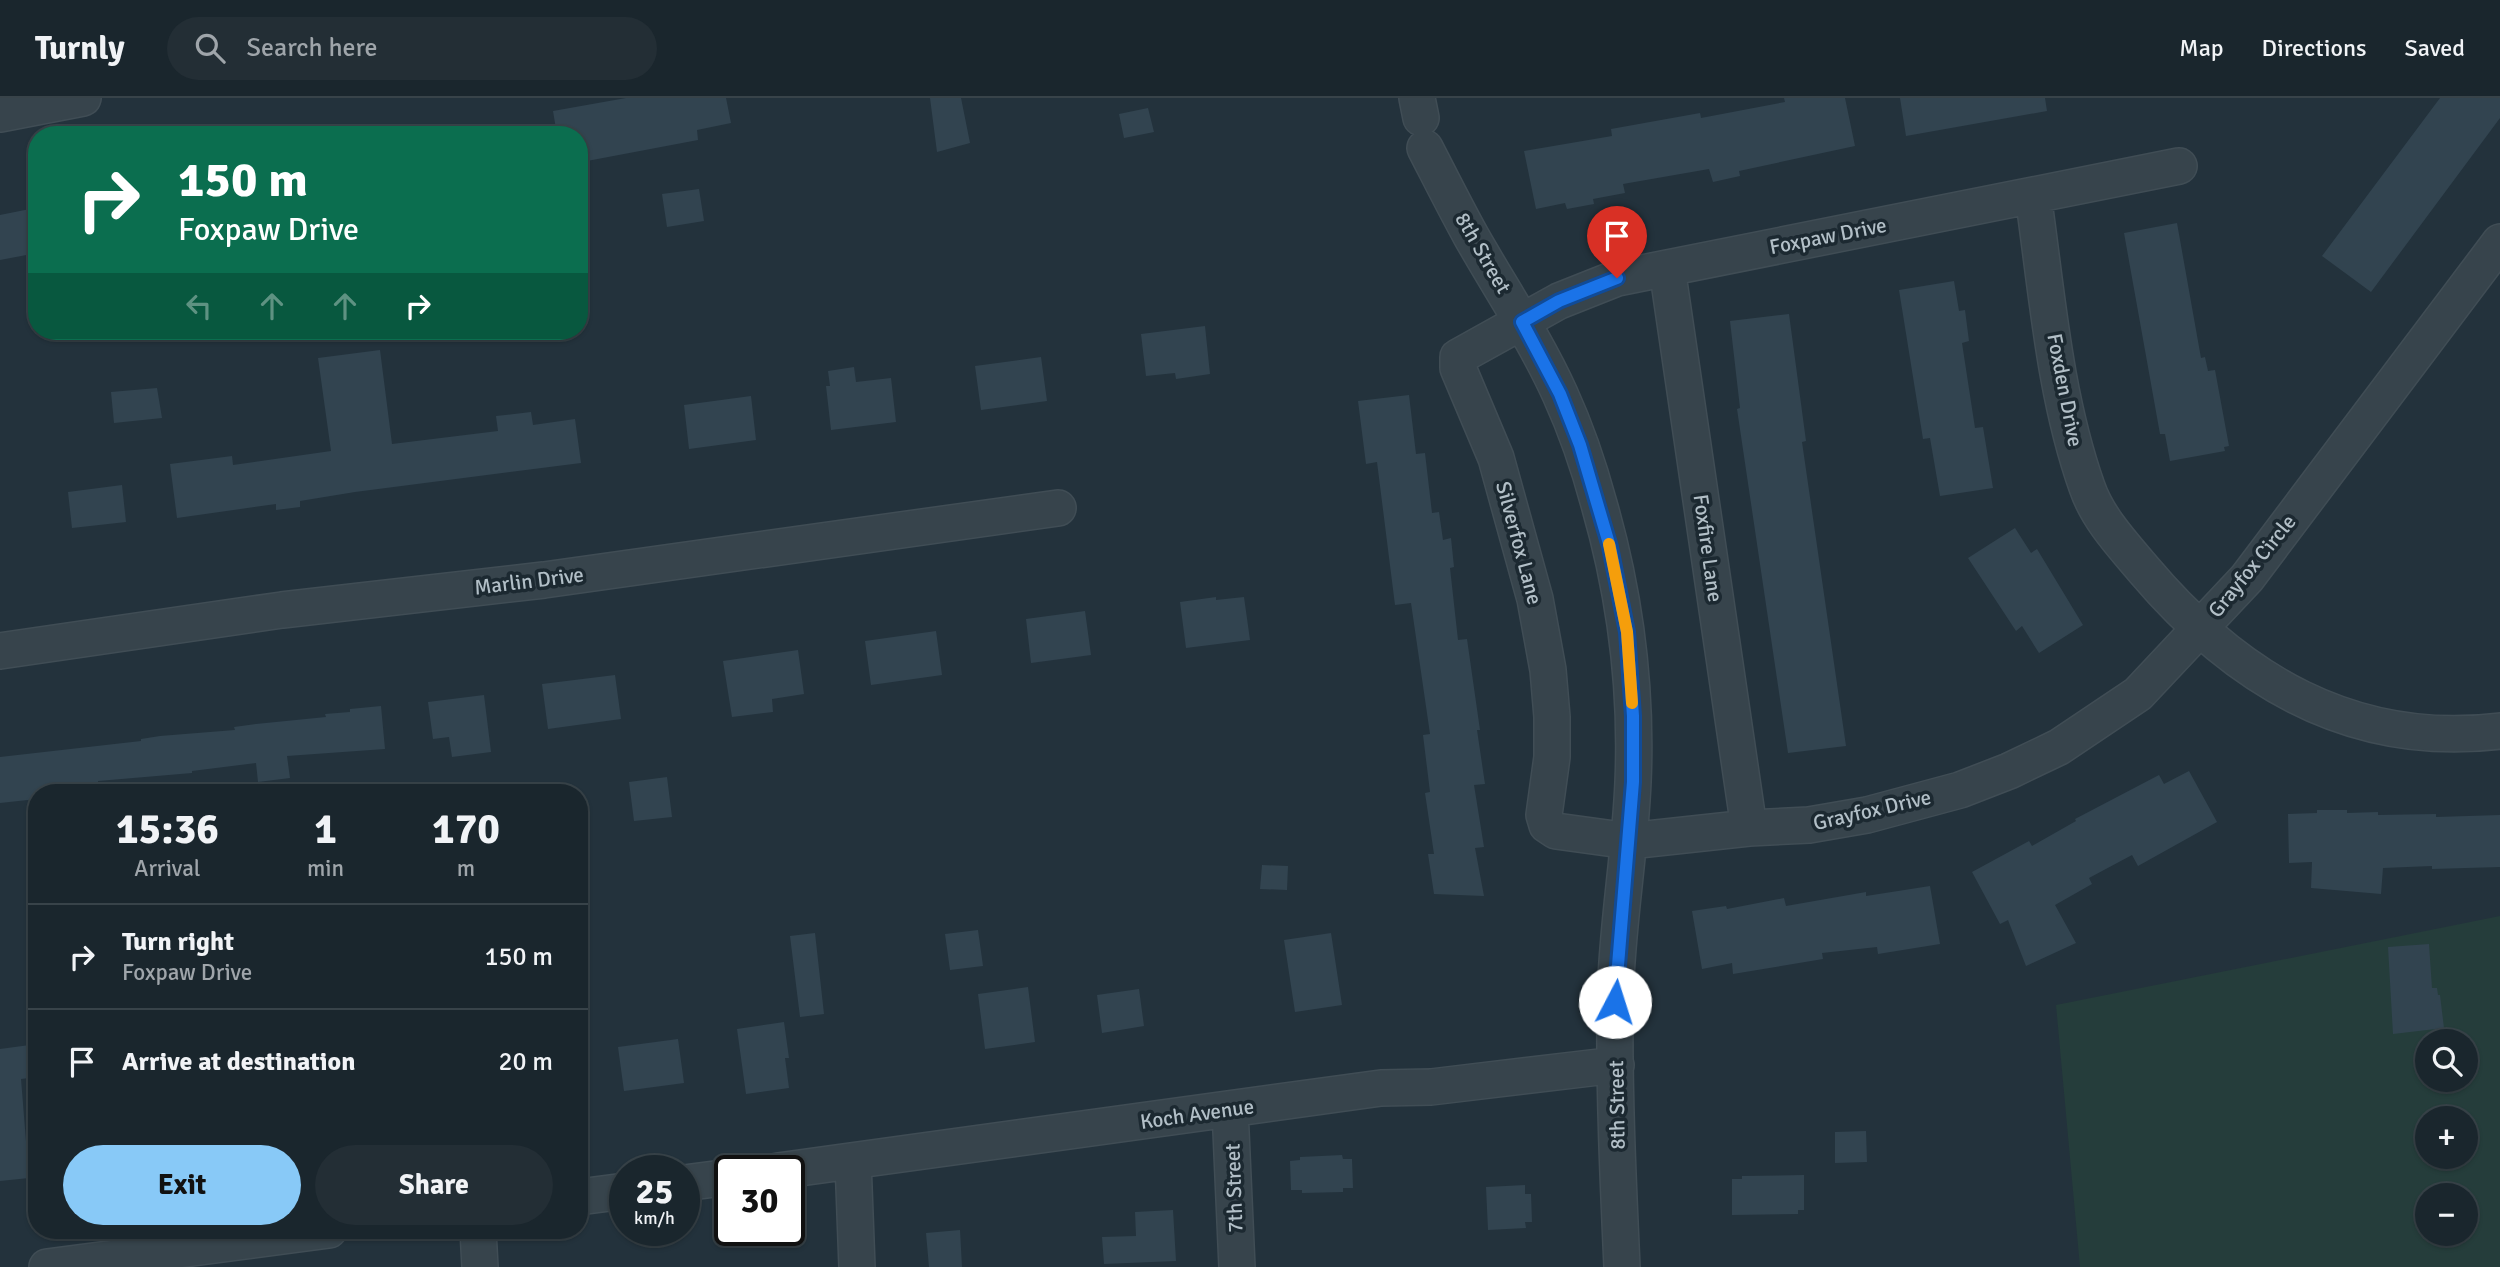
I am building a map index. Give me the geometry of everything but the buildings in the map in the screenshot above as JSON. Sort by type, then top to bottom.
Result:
[{"type":"street","points":[[0,114],[83,98]]},
{"type":"street","name":"8th Street","points":[[1421,121],[1472,237],[1560,394],[1599,505],[1627,632],[1633,716],[1633,782],[1615,1002],[1616,1135],[1622,1267]]},
{"type":"street","name":"Foxpaw Drive","points":[[1489,340],[1559,301],[1617,278],[2179,166]]},
{"type":"street","name":"Foxden Drive","points":[[2033,195],[2065,413],[2088,490],[2110,529],[2163,592],[2201,628]]},
{"type":"street","name":"Grayfox Circle","points":[[2500,242],[2247,578],[2201,628],[2251,671],[2289,694],[2322,709],[2396,730],[2443,735],[2500,731]]},
{"type":"street","name":"Foxfire Lane","points":[[1667,268],[1749,828]]},
{"type":"street","name":"Silverfox Lane","points":[[1489,340],[1458,357],[1458,368],[1496,458],[1535,599],[1548,670],[1552,717],[1550,771]]},
{"type":"street","name":"Marlin Drive","points":[[0,651],[282,610],[544,580],[1058,508]]},
{"type":"street","name":"Grayfox Drive","points":[[1550,771],[1544,816],[1547,825],[1556,831],[1629,841],[1749,828],[1809,825],[1867,816],[1960,790],[2059,747],[2138,694],[2201,628]]},
{"type":"street","name":"Koch Avenue","points":[[805,1167],[1381,1088],[1432,1087],[1616,1065]]},
{"type":"street","name":"7th Street","points":[[1230,1109],[1237,1267]]},
{"type":"street","points":[[853,1161],[857,1267]]},
{"type":"street","points":[[588,1196],[609,1193]]},
{"type":"street","points":[[47,1267],[96,1264],[267,1239]]},
{"type":"street","points":[[478,1239],[480,1267]]},
{"type":"green space","points":[[2500,916],[2500,1267],[2080,1267],[2056,1005]]},
{"type":"slow traffic","points":[[1609,544],[1627,632],[1632,703]]},
{"type":"route","points":[[1615,1002],[1633,782],[1633,716],[1627,632],[1610,547],[1580,445],[1560,394],[1522,322],[1559,301],[1617,278]]}]
